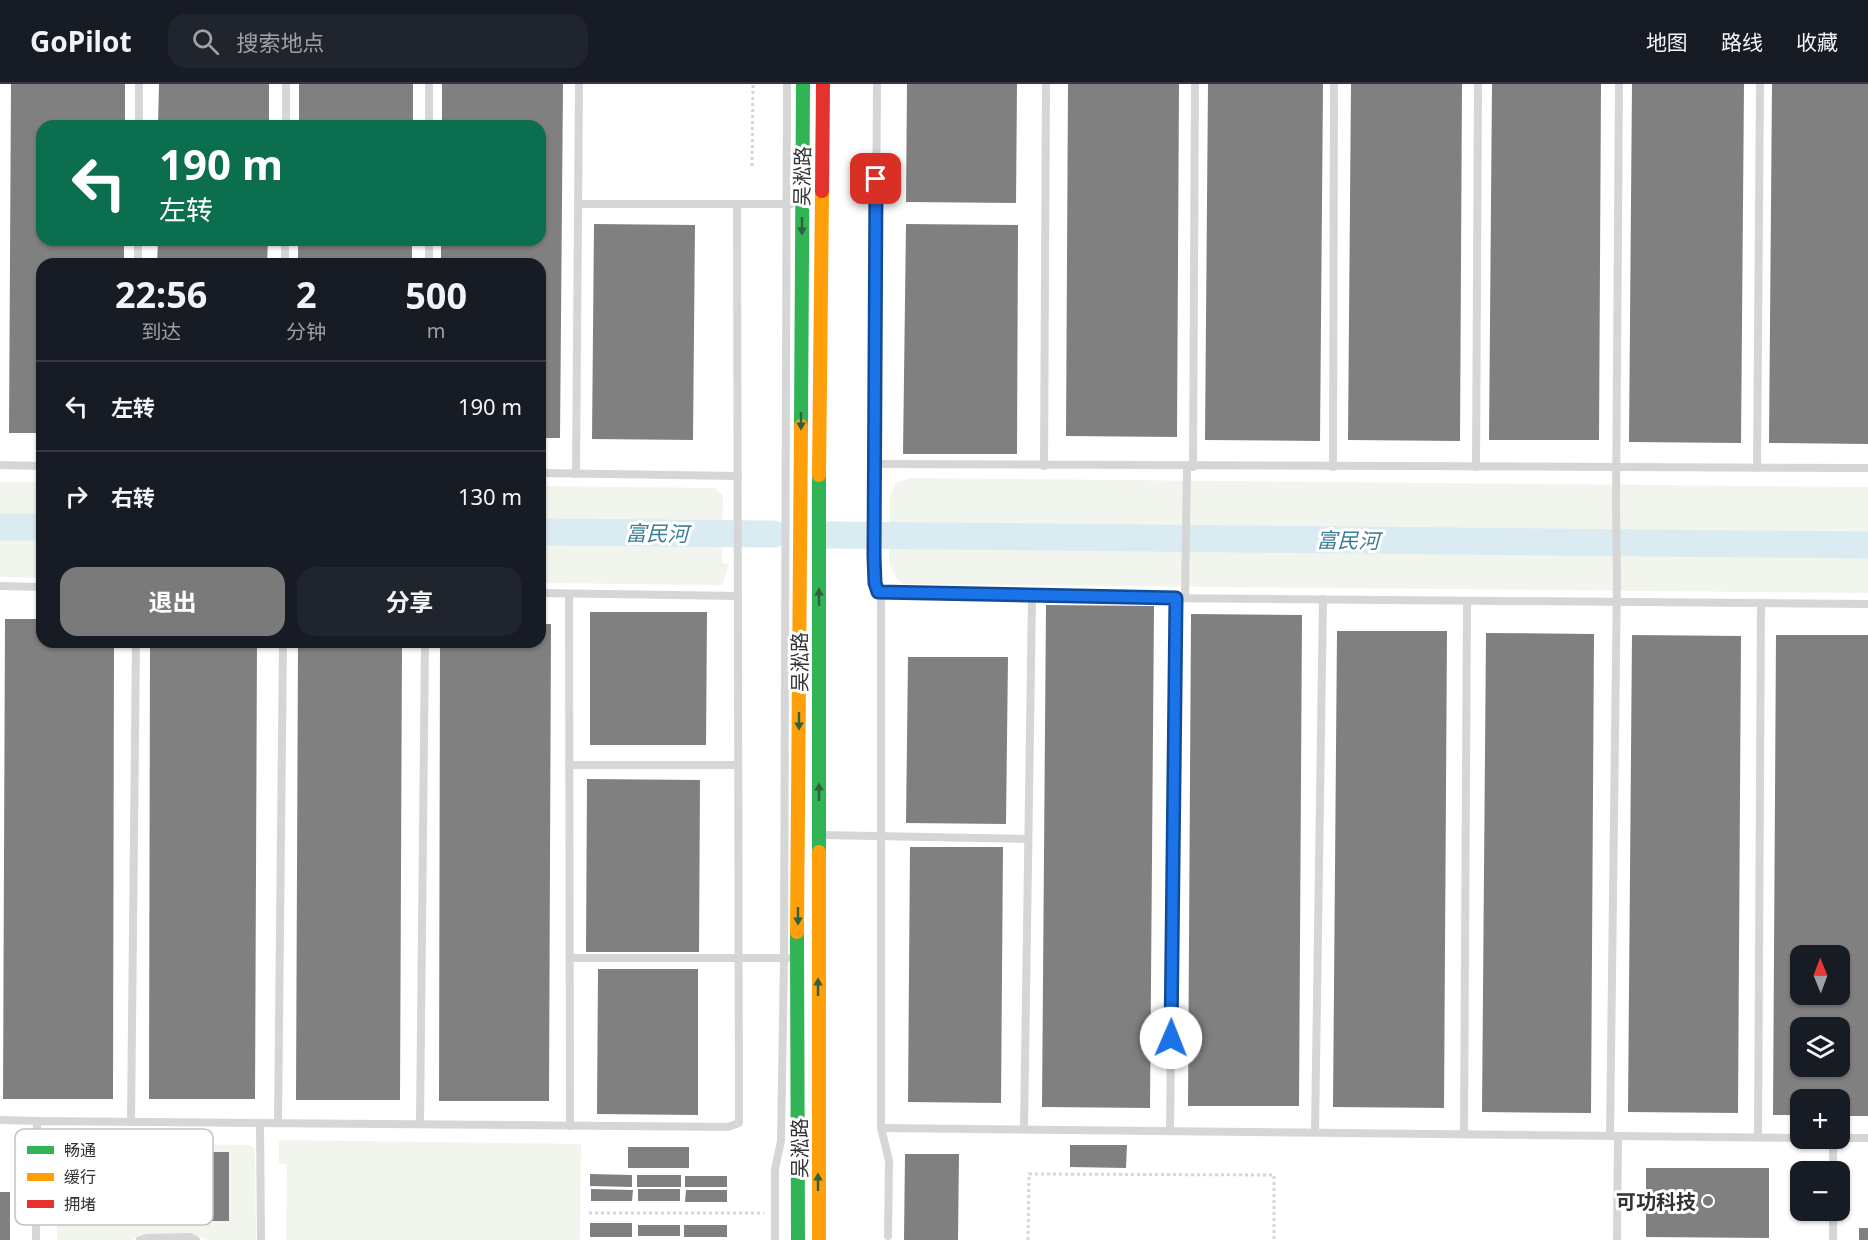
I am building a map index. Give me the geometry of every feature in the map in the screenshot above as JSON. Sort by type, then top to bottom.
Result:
[{"type":"main road","name":"吴淞路","points":[[798,1240],[791,958],[803,84]]},
{"type":"main road","name":"吴淞路","points":[[819,1240],[818,958],[823,84]]},
{"type":"lane","points":[[139,84],[139,120]]},
{"type":"lane","points":[[286,84],[286,120]]},
{"type":"lane","points":[[429,84],[429,120]]},
{"type":"lane","points":[[576,474],[579,84]]},
{"type":"lane","points":[[775,1240],[775,1169],[781,1141],[791,958],[787,84]]},
{"type":"lane","points":[[877,84],[874,556],[875,583],[881,601],[881,1128],[889,1161],[888,1236]]},
{"type":"lane","points":[[1044,466],[1046,84]]},
{"type":"lane","points":[[1170,1131],[1181,598],[1186,571],[1187,498],[1190,467],[1195,84]]},
{"type":"lane","points":[[1333,467],[1334,84]]},
{"type":"lane","points":[[1476,467],[1478,84]]},
{"type":"lane","points":[[1617,1240],[1614,1136],[1619,84]]},
{"type":"lane","points":[[1757,468],[1760,84]]},
{"type":"lane","points":[[578,204],[822,204]]},
{"type":"lane","points":[[0,1120],[728,1127],[739,1123],[737,204]]},
{"type":"lane","points":[[874,464],[1868,468]]},
{"type":"lane","points":[[0,465],[36,466]]},
{"type":"lane","points":[[546,473],[738,476]]},
{"type":"lane","points":[[0,586],[36,587]]},
{"type":"lane","points":[[878,592],[1032,597],[1868,604]]},
{"type":"lane","points":[[546,593],[738,596]]},
{"type":"lane","points":[[569,594],[570,1126]]},
{"type":"lane","points":[[1023,1129],[1032,597]]},
{"type":"lane","points":[[1315,1132],[1323,599]]},
{"type":"lane","points":[[1464,1134],[1467,601]]},
{"type":"lane","points":[[1758,1137],[1761,603]]},
{"type":"lane","points":[[131,1122],[136,648]]},
{"type":"lane","points":[[278,1123],[283,648]]},
{"type":"lane","points":[[420,1124],[425,648]]},
{"type":"lane","points":[[569,765],[738,765]]},
{"type":"lane","points":[[819,835],[1028,839]]},
{"type":"lane","points":[[570,958],[818,958]]},
{"type":"lane","points":[[37,1121],[37,1129]]},
{"type":"lane","points":[[260,1123],[261,1240]]},
{"type":"lane","points":[[881,1128],[1790,1138]]},
{"type":"lane","points":[[1850,1138],[1868,1138]]},
{"type":"lane","points":[[1833,1221],[1833,1240]]},
{"type":"lane","points":[[36,1225],[36,1240]]},
{"type":"lane","points":[[140,1240],[147,1238],[196,1240]]},
{"type":"path","points":[[752,166],[753,84]]},
{"type":"path","points":[[1028,1240],[1029,1174],[1274,1175],[1274,1240]]},
{"type":"path","points":[[589,1213],[775,1213]]},
{"type":"shaded area","points":[[910,478],[1868,487],[1868,593],[903,584],[897,579],[889,563],[890,496],[896,483]]},
{"type":"shaded area","points":[[0,482],[36,482],[36,578],[0,577]]},
{"type":"shaded area","points":[[546,486],[715,488],[723,496],[722,563],[729,564],[722,585],[546,583]]},
{"type":"shaded area","points":[[279,1140],[581,1144],[580,1240],[286,1240],[287,1164],[279,1163]]},
{"type":"shaded area","points":[[213,1144],[250,1145],[255,1149],[256,1240],[208,1240],[198,1236],[141,1237],[131,1240],[57,1240],[57,1225],[213,1225]]},
{"type":"building","points":[[11,84],[125,84],[125,120],[36,120],[36,246],[124,246],[124,258],[36,258],[36,433],[9,433]]},
{"type":"building","points":[[159,84],[269,84],[269,120],[158,120]]},
{"type":"building","points":[[299,84],[413,84],[413,120],[299,120]]},
{"type":"building","points":[[442,84],[563,84],[560,438],[546,438],[546,258],[441,258],[441,246],[546,246],[546,120],[442,120]]},
{"type":"building","points":[[907,84],[1017,84],[1016,203],[906,202]]},
{"type":"building","points":[[1068,84],[1179,84],[1177,437],[1066,436]]},
{"type":"building","points":[[1208,84],[1323,84],[1320,441],[1205,440]]},
{"type":"building","points":[[1351,84],[1462,84],[1460,441],[1348,440]]},
{"type":"building","points":[[1492,84],[1601,84],[1599,440],[1489,440]]},
{"type":"building","points":[[1632,84],[1744,84],[1741,443],[1629,442]]},
{"type":"building","points":[[1772,84],[1868,84],[1868,444],[1769,443]]},
{"type":"building","points":[[594,224],[695,225],[693,440],[592,439]]},
{"type":"building","points":[[906,224],[1018,225],[1017,454],[903,454]]},
{"type":"building","points":[[158,246],[268,246],[267,258],[157,258]]},
{"type":"building","points":[[298,246],[412,246],[412,258],[298,258]]},
{"type":"building","points":[[1046,605],[1154,606],[1150,1108],[1042,1107]]},
{"type":"building","points":[[590,612],[707,612],[706,745],[590,745]]},
{"type":"building","points":[[1191,614],[1302,615],[1299,1106],[1188,1106]]},
{"type":"building","points":[[5,619],[36,619],[36,648],[114,648],[113,1099],[3,1099]]},
{"type":"building","points":[[546,624],[551,624],[549,1101],[439,1101],[440,648],[546,648]]},
{"type":"building","points":[[1337,631],[1447,631],[1444,1108],[1333,1107]]},
{"type":"building","points":[[1486,633],[1594,634],[1591,1113],[1482,1112]]},
{"type":"building","points":[[1632,635],[1741,636],[1738,1113],[1628,1112]]},
{"type":"building","points":[[1776,635],[1868,635],[1868,1116],[1850,1116],[1850,1089],[1790,1089],[1790,1115],[1773,1115]]},
{"type":"building","points":[[150,648],[257,648],[255,1099],[149,1099]]},
{"type":"building","points":[[298,648],[402,648],[400,1100],[296,1100]]},
{"type":"building","points":[[908,657],[1008,657],[1006,824],[906,823]]},
{"type":"building","points":[[587,779],[700,780],[699,952],[586,952]]},
{"type":"building","points":[[910,847],[1003,847],[1001,1103],[908,1102]]},
{"type":"building","points":[[598,969],[698,969],[698,1115],[597,1114]]},
{"type":"building","points":[[1070,1145],[1127,1145],[1126,1168],[1070,1167]]},
{"type":"building","points":[[628,1147],[689,1147],[689,1168],[628,1168]]},
{"type":"building","points":[[213,1152],[229,1152],[229,1221],[213,1221]]},
{"type":"building","points":[[905,1154],[959,1154],[958,1240],[904,1240]]},
{"type":"building","points":[[1646,1168],[1769,1168],[1769,1238],[1646,1237]]},
{"type":"building","points":[[590,1174],[632,1175],[632,1187],[590,1186]]},
{"type":"building","points":[[637,1175],[681,1175],[681,1187],[637,1187]]},
{"type":"building","points":[[685,1176],[727,1176],[727,1187],[685,1187]]},
{"type":"building","points":[[591,1189],[633,1190],[632,1201],[591,1201]]},
{"type":"building","points":[[638,1189],[680,1189],[680,1201],[638,1201]]},
{"type":"building","points":[[686,1190],[727,1190],[727,1202],[685,1202]]},
{"type":"building","points":[[0,1192],[10,1192],[10,1240],[0,1240]]},
{"type":"building","points":[[590,1223],[632,1223],[632,1237],[590,1237]]},
{"type":"building","points":[[638,1225],[680,1225],[680,1236],[638,1236]]},
{"type":"building","points":[[684,1225],[727,1225],[727,1237],[684,1237]]},
{"type":"building","points":[[1859,1228],[1868,1228],[1868,1240],[1859,1240]]},
{"type":"waterway","name":"富民河","points":[[0,527],[36,527]]},
{"type":"waterway","name":"富民河","points":[[546,532],[774,534]]},
{"type":"waterway","name":"富民河","points":[[828,535],[1868,545]]},
{"type":"traffic: fast","points":[[801,426],[803,84]]},
{"type":"traffic: fast","points":[[819,475],[819,852]]},
{"type":"traffic: fast","points":[[797,932],[798,1240]]},
{"type":"traffic: slow","points":[[819,475],[822,191]]},
{"type":"traffic: slow","points":[[797,932],[801,426]]},
{"type":"traffic: slow","points":[[819,852],[819,1240]]},
{"type":"traffic: jam","points":[[822,191],[823,84]]},
{"type":"place","name":"可功科技","points":[[1708,1201]]},
{"type":"route","points":[[876,179],[874,556],[875,583],[878,592],[1032,597],[1176,598],[1171,1038]]}]
